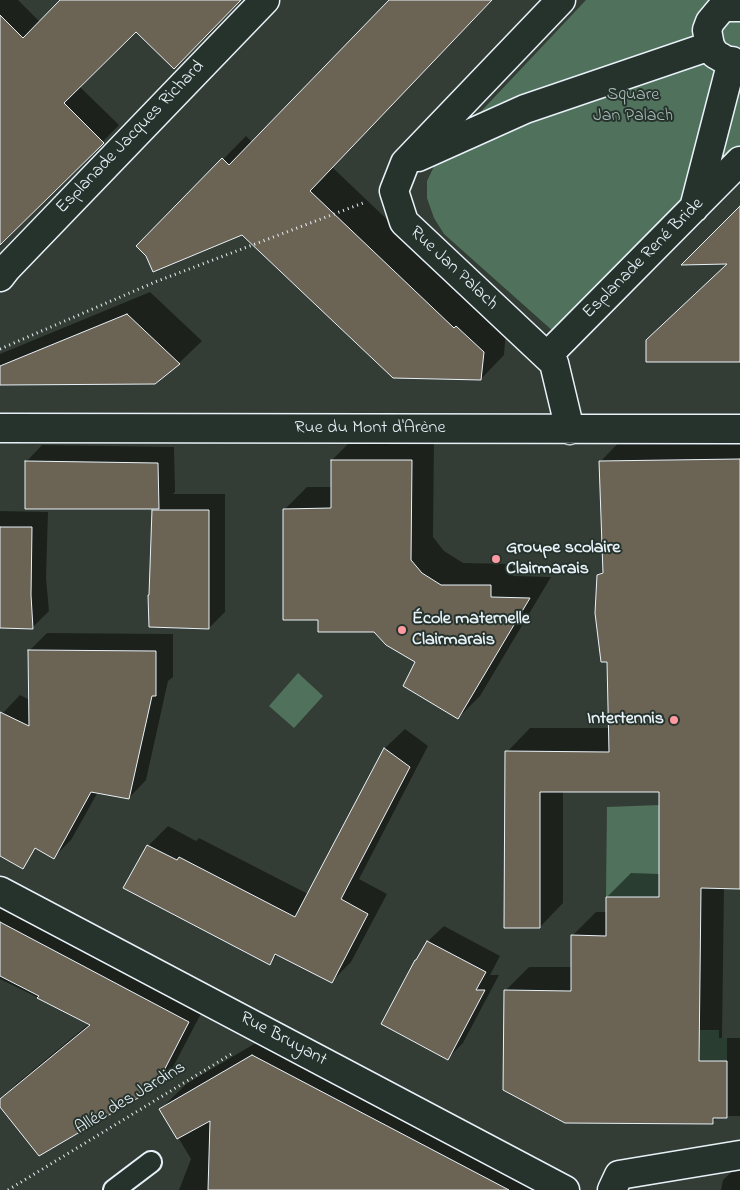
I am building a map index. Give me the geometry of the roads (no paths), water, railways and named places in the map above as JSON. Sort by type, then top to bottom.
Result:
[{"type":"street","name":"Esplanade Jacques Richard","points":[[0,277],[6,268],[264,0]]},
{"type":"street","points":[[405,163],[560,0]]},
{"type":"street","points":[[693,209],[736,61],[715,54],[710,46],[708,30],[714,16],[724,6]]},
{"type":"street","points":[[405,163],[525,109],[710,46]]},
{"type":"street","name":"Esplanade René Bride","points":[[547,356],[740,160]]},
{"type":"street","name":"Rue Jan Palach","points":[[405,163],[394,191],[404,222],[554,363],[570,430]]},
{"type":"street","name":"Rue du Mont d'Arène","points":[[0,428],[740,429]]},
{"type":"street","name":"Rue Bruyant","points":[[0,891],[565,1190]]},
{"type":"street","points":[[612,1190],[619,1175],[740,1155]]},
{"type":"lane","points":[[114,1190],[151,1162]]},
{"type":"place","name":"Groupe scolaire Clairmarais","points":[[496,559]]},
{"type":"place","name":"École maternelle Clairmarais","points":[[402,630]]},
{"type":"place","name":"Intertennis","points":[[674,720]]},
{"type":"park label","name":"Square Jan Palach","points":[[633,106]]}]
